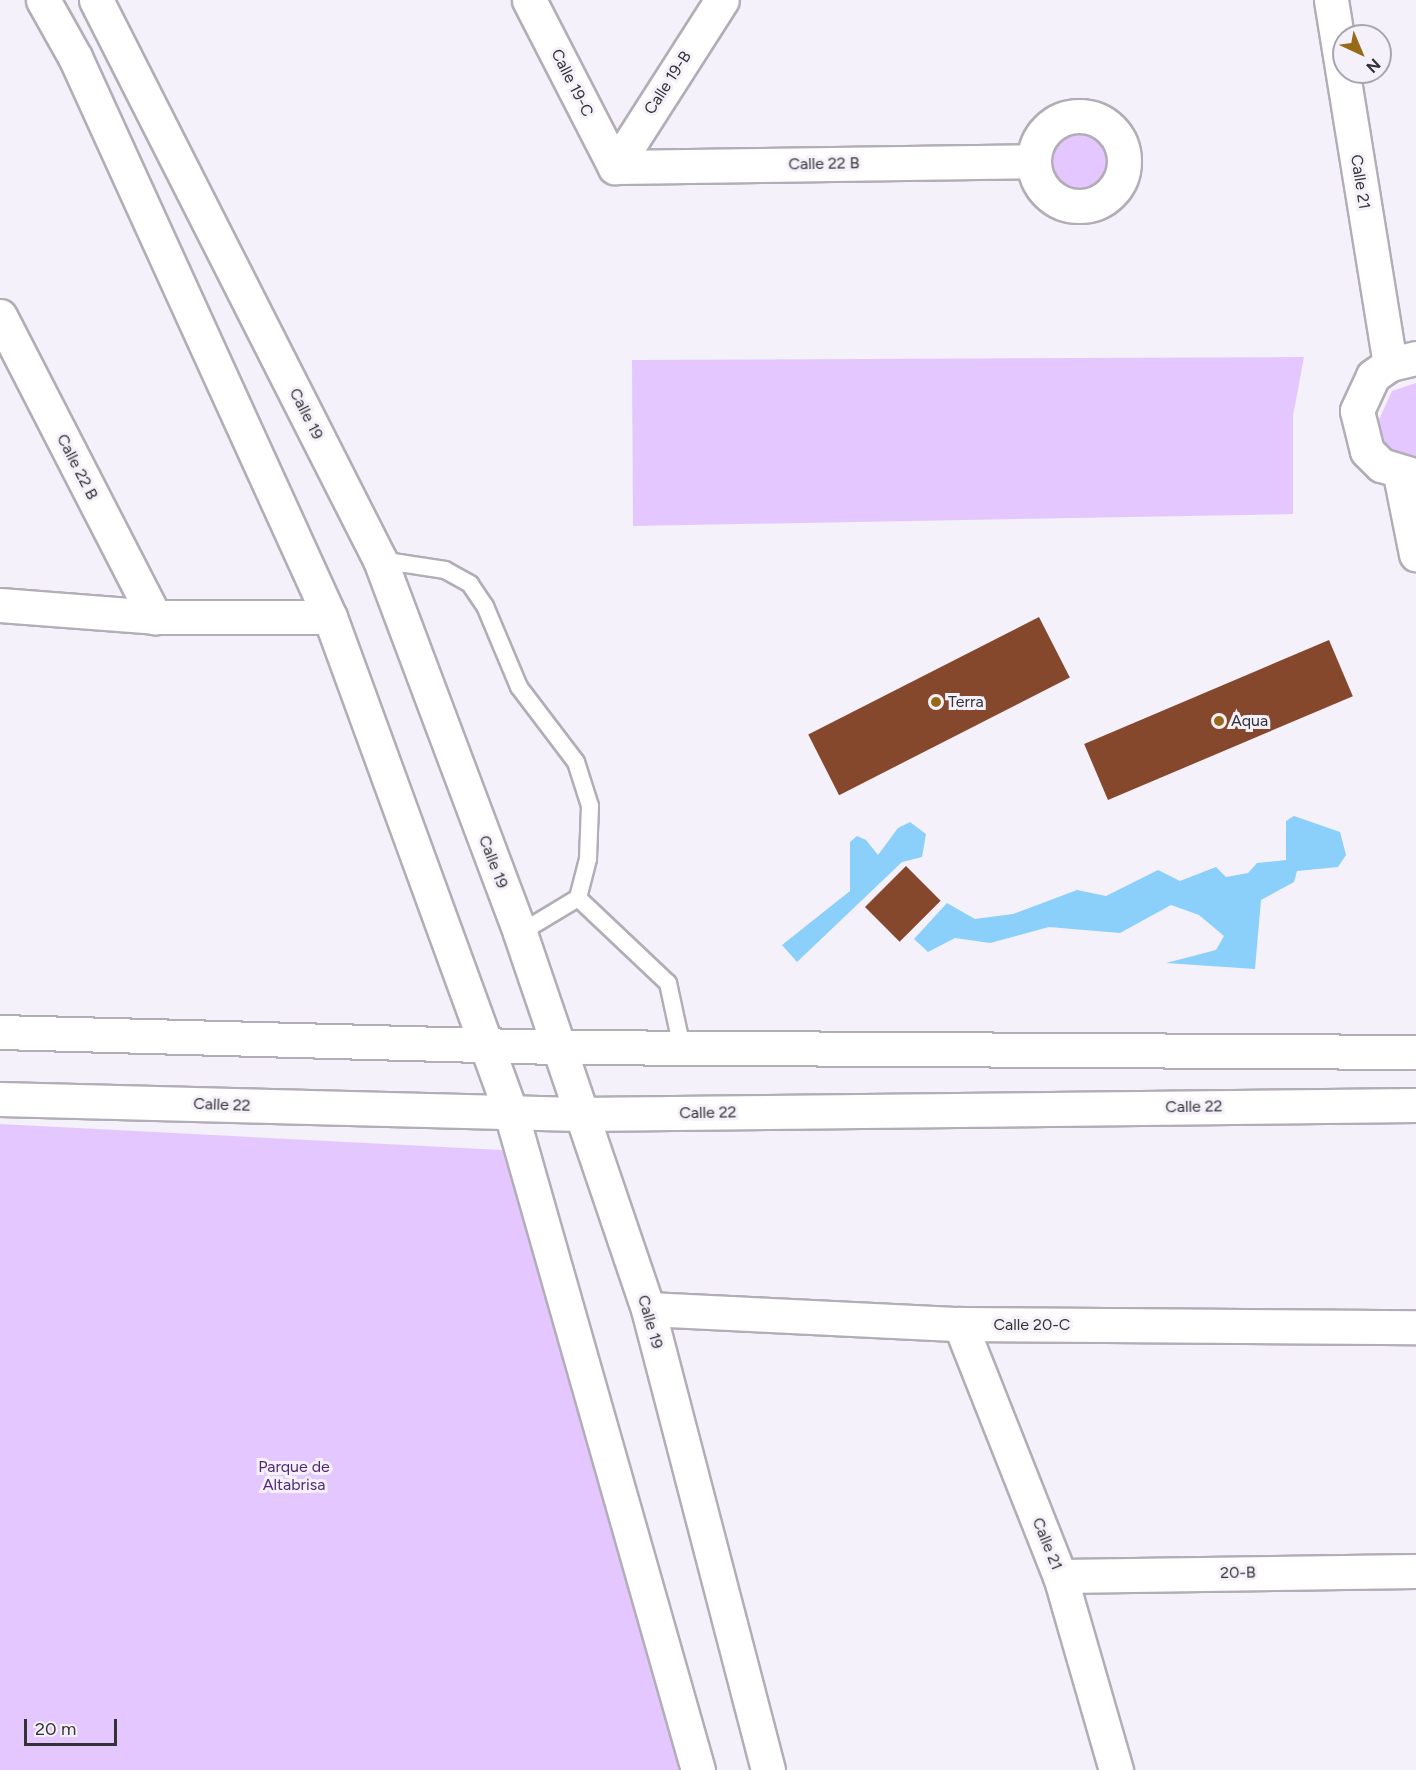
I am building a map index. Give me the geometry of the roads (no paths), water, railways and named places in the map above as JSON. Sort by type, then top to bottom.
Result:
[{"type":"street","points":[[43,0],[75,57],[330,617],[511,1113],[698,1770]]},
{"type":"street","name":"Calle 19","points":[[96,0],[118,37],[380,561],[520,933],[578,1114],[648,1309],[768,1770]]},
{"type":"street","name":"Calle 19-C","points":[[529,0],[615,167]]},
{"type":"street","name":"Calle 19-B","points":[[615,167],[722,0]]},
{"type":"street","name":"Calle 21","points":[[1331,0],[1403,361]]},
{"type":"street","points":[[75,57],[118,37]]},
{"type":"street","name":"Calle 22 B","points":[[615,167],[1033,162]]},
{"type":"street","name":"Calle 22 B","points":[[0,316],[155,617]]},
{"type":"street","points":[[1403,361],[1362,393],[1359,432],[1374,458],[1408,475],[1416,554]]},
{"type":"street","points":[[0,605],[155,617],[330,617]]},
{"type":"street","points":[[0,1032],[556,1047],[1416,1052]]},
{"type":"street","name":"Calle 22","points":[[0,1099],[578,1114],[1416,1105]]},
{"type":"street","name":"Calle 20-C","points":[[648,1309],[960,1324],[1416,1327]]},
{"type":"street","name":"Calle 21","points":[[960,1324],[1060,1576],[1116,1770]]},
{"type":"street","name":"20-B","points":[[1060,1576],[1416,1571]]},
{"type":"lane","points":[[380,561],[444,570],[470,584],[485,606],[519,687],[576,762],[590,806],[588,859],[578,898],[520,933]]},
{"type":"lane","points":[[578,898],[668,983],[682,1048]]},
{"type":"water","points":[[1294,816],[1340,832],[1346,855],[1338,867],[1297,871],[1294,882],[1261,900],[1255,969],[1166,963],[1216,950],[1224,936],[1199,915],[1171,905],[1120,933],[1049,927],[990,943],[955,938],[928,952],[914,939],[947,903],[975,919],[1013,914],[1077,890],[1106,896],[1158,870],[1180,881],[1216,867],[1226,877],[1248,873],[1257,863],[1286,860],[1286,821]]},
{"type":"water","points":[[910,822],[926,834],[922,857],[902,862],[797,962],[782,945],[850,891],[850,842],[857,836],[866,840],[878,855],[898,828]]},
{"type":"place","name":"Terra","points":[[936,702]]},
{"type":"place","name":"Aqua","points":[[1219,721]]},
{"type":"park label","name":"Parque de Altabrisa","points":[[294,1476]]}]
